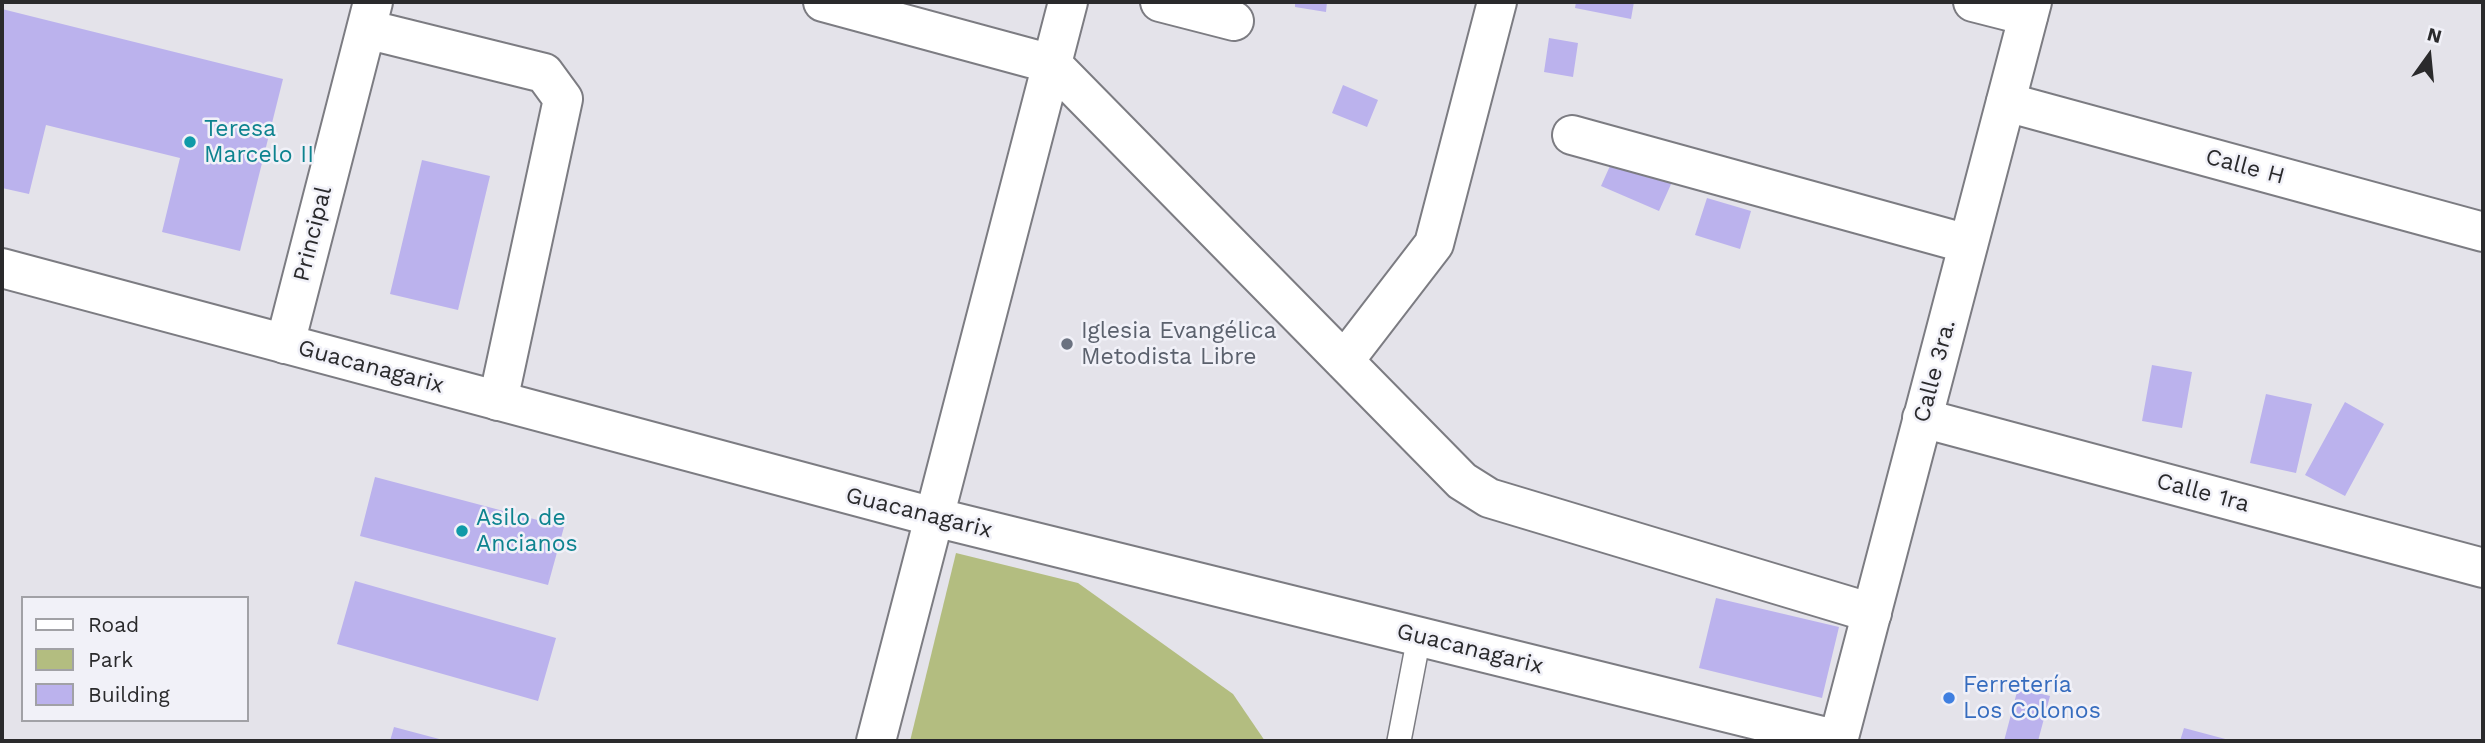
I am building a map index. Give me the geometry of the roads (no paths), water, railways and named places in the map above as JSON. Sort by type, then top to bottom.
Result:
[{"type":"street","points":[[823,2],[1052,64],[1462,481],[1489,498],[1871,613]]},
{"type":"street","points":[[876,741],[1068,2]]},
{"type":"street","points":[[1160,2],[1234,21]]},
{"type":"street","points":[[1344,361],[1434,244],[1497,2]]},
{"type":"street","points":[[1973,2],[2030,9]]},
{"type":"street","name":"Calle 3ra.","points":[[1839,741],[2030,9]]},
{"type":"street","points":[[370,15],[544,73],[563,99],[498,401]]},
{"type":"street","name":"Principal","points":[[285,344],[370,15]]},
{"type":"street","name":"Calle H","points":[[2006,102],[2483,232]]},
{"type":"street","points":[[1572,135],[1968,244]]},
{"type":"street","name":"Guacanagarix","points":[[2,268],[934,517],[1839,741]]},
{"type":"street","name":"Calle 1ra","points":[[1922,418],[2483,568]]},
{"type":"lane","points":[[1399,741],[1419,637]]},
{"type":"place","name":"Teresa Marcelo II","points":[[190,142]]},
{"type":"place","name":"Iglesia Evangélica Metodista Libre","points":[[1067,344]]},
{"type":"place","name":"Asilo de Ancianos","points":[[462,531]]},
{"type":"place","name":"Ferretería Los Colonos","points":[[1949,698]]}]
